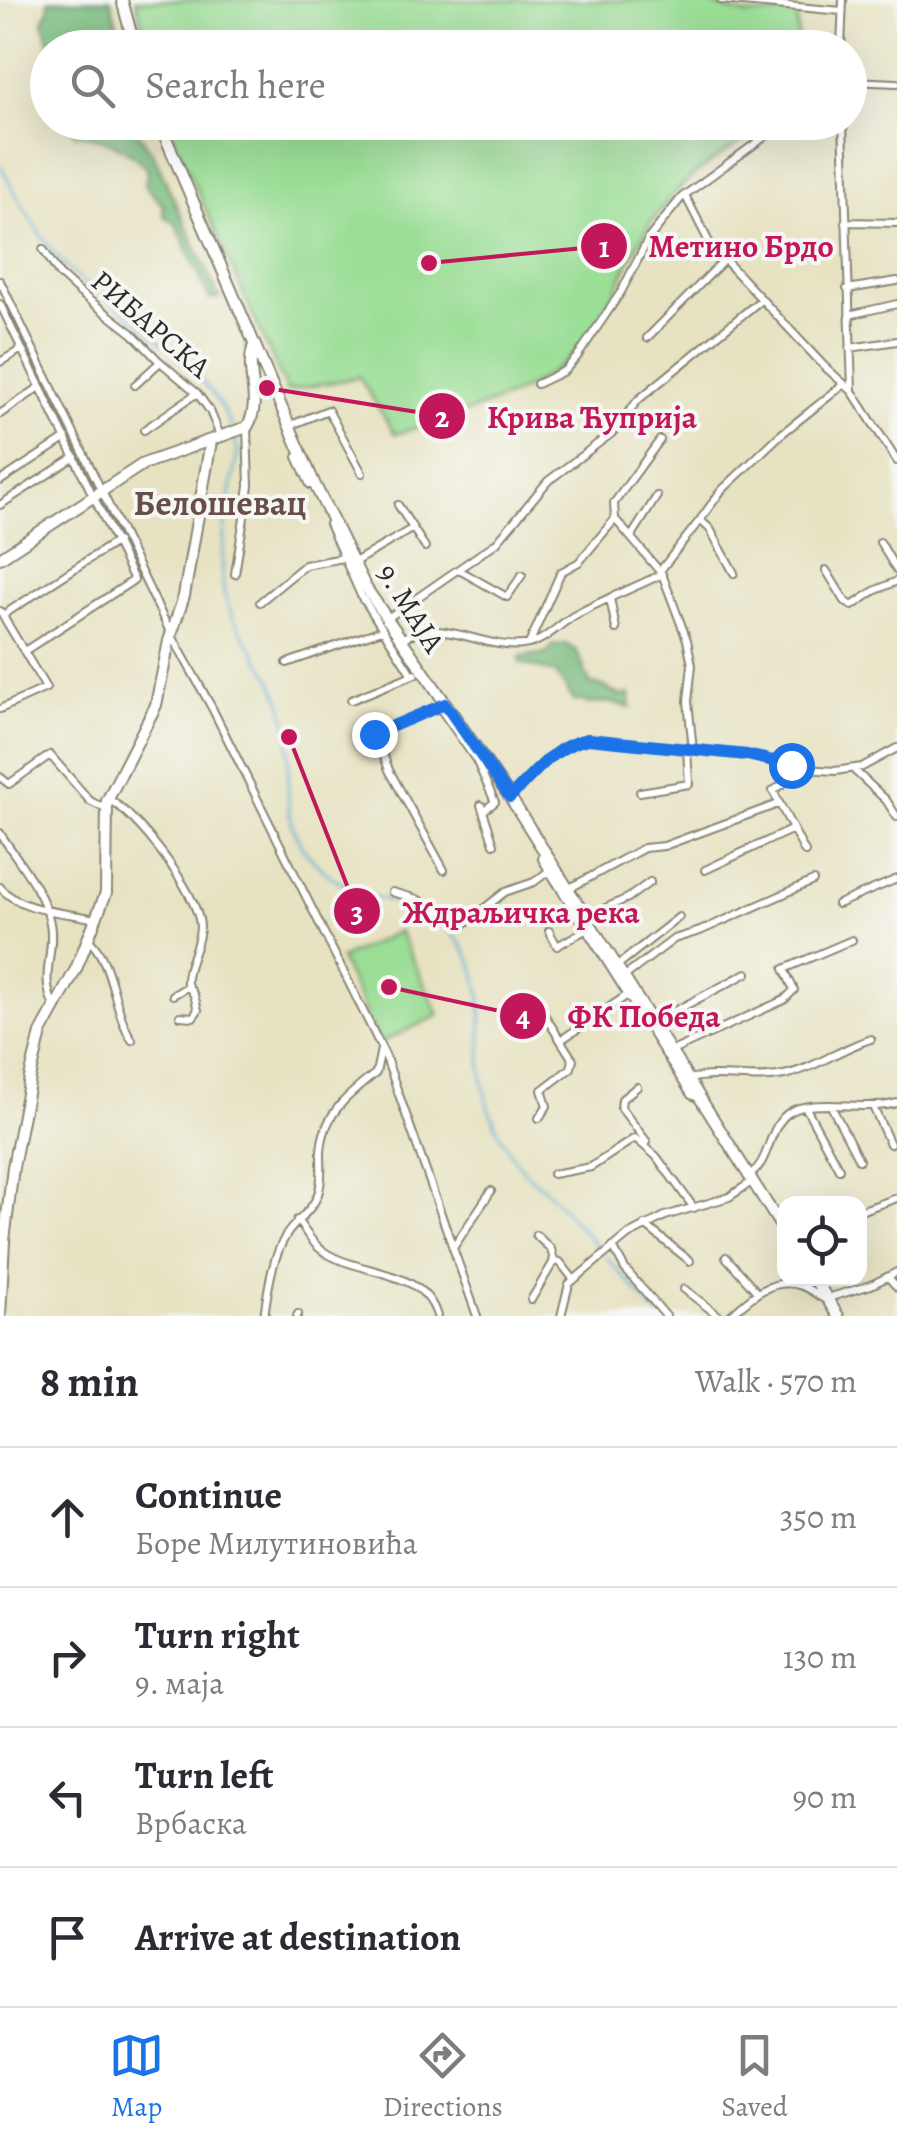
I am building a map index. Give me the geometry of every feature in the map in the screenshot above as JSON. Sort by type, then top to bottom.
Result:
[{"type":"main road","points":[[122,0],[130,30]]},
{"type":"main road","name":"9. МАЈА","points":[[166,140],[364,594],[384,625],[400,640],[417,673],[510,797],[777,1219]]},
{"type":"main road","points":[[0,558],[143,464],[242,430],[255,410],[251,363],[254,348]]},
{"type":"main road","points":[[0,1315],[4,1242],[20,1119],[41,1033],[76,968],[107,884],[107,804],[156,705],[171,634],[184,596],[208,457],[219,439]]},
{"type":"main road","points":[[196,445],[204,448],[208,457]]},
{"type":"main road","points":[[819,1286],[838,1316]]},
{"type":"street","points":[[721,0],[742,4],[778,2],[842,11]]},
{"type":"street","points":[[841,30],[843,0]]},
{"type":"street","points":[[867,82],[897,83]]},
{"type":"street","points":[[537,384],[568,368],[584,348],[621,292],[649,238],[685,195],[760,140]]},
{"type":"street","points":[[843,140],[852,391]]},
{"type":"street","points":[[685,195],[707,240],[852,391],[893,448],[897,461]]},
{"type":"street","points":[[845,222],[897,223]]},
{"type":"street","name":"РИБАРСКА","points":[[43,249],[59,274],[198,392],[210,411],[219,439]]},
{"type":"street","points":[[647,338],[724,260]]},
{"type":"street","points":[[0,280],[99,493],[212,708],[381,1050],[477,1316]]},
{"type":"street","points":[[848,289],[897,280]]},
{"type":"street","points":[[288,663],[384,625],[496,543],[542,488],[612,433],[638,400],[762,299]]},
{"type":"street","points":[[0,304],[75,456],[99,493],[134,580],[26,650]]},
{"type":"street","points":[[848,315],[897,304]]},
{"type":"street","points":[[0,328],[9,322]]},
{"type":"street","points":[[850,348],[896,344]]},
{"type":"street","points":[[0,362],[22,349]]},
{"type":"street","points":[[135,385],[160,362]]},
{"type":"street","points":[[400,640],[410,634],[438,632],[529,644],[575,615],[661,573],[721,490],[778,436],[844,384]]},
{"type":"street","points":[[0,414],[40,386]]},
{"type":"street","points":[[144,430],[198,392]]},
{"type":"street","points":[[290,426],[328,410],[362,473]]},
{"type":"street","points":[[235,574],[248,486],[242,430]]},
{"type":"street","points":[[0,481],[66,438]]},
{"type":"street","points":[[640,792],[688,784],[690,750],[688,701],[692,659],[661,573],[616,518],[614,503],[660,440]]},
{"type":"street","points":[[0,505],[75,456]]},
{"type":"street","points":[[296,457],[312,482]]},
{"type":"street","points":[[631,537],[657,496]]},
{"type":"street","points":[[398,504],[425,547]]},
{"type":"street","points":[[529,644],[561,572],[579,562],[616,518]]},
{"type":"street","points":[[700,520],[710,529],[734,573]]},
{"type":"street","points":[[260,602],[305,565],[348,560],[413,528]]},
{"type":"street","points":[[0,709],[46,688],[1,613],[117,541]]},
{"type":"street","points":[[880,542],[896,568]]},
{"type":"street","points":[[459,570],[508,597],[522,575]]},
{"type":"street","points":[[826,570],[852,606],[874,590],[897,581]]},
{"type":"street","points":[[610,598],[616,629]]},
{"type":"street","points":[[351,700],[417,673],[384,625]]},
{"type":"street","points":[[444,870],[389,770],[374,734],[442,706],[476,760],[495,802],[482,808],[494,844]]},
{"type":"street","points":[[510,797],[542,763],[578,741],[592,739],[758,757],[805,769],[852,770],[897,748]]},
{"type":"street","points":[[0,777],[10,784],[50,755],[90,801],[107,804],[137,822],[156,844],[197,911],[200,934],[186,970],[198,1010],[189,1018],[180,1016]]},
{"type":"street","points":[[805,769],[776,787],[772,794],[805,852]]},
{"type":"street","points":[[852,770],[886,800],[897,817]]},
{"type":"street","points":[[568,889],[644,848],[668,844],[778,804]]},
{"type":"street","points":[[705,870],[793,829]]},
{"type":"street","points":[[0,834],[46,910],[50,928],[47,982],[56,1009]]},
{"type":"street","points":[[544,852],[542,859],[549,871],[589,924],[691,1095],[702,1100]]},
{"type":"street","points":[[392,892],[416,899],[463,925],[505,892],[534,882],[549,871]]},
{"type":"street","points":[[838,904],[897,879]]},
{"type":"street","points":[[622,971],[674,939],[813,881]]},
{"type":"street","points":[[548,931],[557,946],[650,882]]},
{"type":"street","points":[[0,888],[3,897],[46,910],[96,918]]},
{"type":"street","points":[[622,971],[679,917]]},
{"type":"street","points":[[87,938],[105,965],[132,1040]]},
{"type":"street","points":[[672,1051],[761,1012],[793,992],[784,969],[852,940]]},
{"type":"street","points":[[654,1022],[747,973]]},
{"type":"street","points":[[173,995],[188,984]]},
{"type":"street","points":[[561,1040],[631,992]]},
{"type":"street","points":[[534,1000],[573,1064],[542,1090],[547,1106],[540,1118]]},
{"type":"street","points":[[689,1079],[716,1074],[786,1075],[872,1039]]},
{"type":"street","points":[[264,1316],[279,1250],[320,1190],[323,1136],[328,1121],[348,1095],[376,1073],[381,1050]]},
{"type":"street","points":[[637,1087],[622,1099],[621,1108],[647,1147]]},
{"type":"street","points":[[561,1316],[568,1287],[610,1250],[645,1225],[730,1197],[752,1178],[779,1122],[789,1112],[831,1106],[874,1108],[897,1103]]},
{"type":"street","points":[[831,1106],[859,1160]]},
{"type":"street","points":[[805,1108],[839,1168]]},
{"type":"street","points":[[874,1108],[890,1144]]},
{"type":"street","points":[[553,1174],[591,1166],[634,1138],[647,1147],[694,1208]]},
{"type":"street","points":[[452,1249],[492,1191]]},
{"type":"street","points":[[867,1209],[897,1198]]},
{"type":"street","points":[[297,1220],[325,1253],[394,1276],[426,1294],[437,1316]]},
{"type":"street","points":[[645,1225],[690,1261]]},
{"type":"street","points":[[532,1300],[554,1261],[551,1249],[536,1234]]},
{"type":"street","points":[[610,1250],[666,1316]]},
{"type":"street","points":[[726,1258],[758,1292]]},
{"type":"street","points":[[554,1261],[560,1262],[574,1280]]},
{"type":"street","points":[[730,1316],[758,1292],[773,1285],[794,1284],[827,1298],[897,1272]]},
{"type":"street","points":[[888,1277],[897,1287]]},
{"type":"street","points":[[684,1289],[719,1316]]},
{"type":"green space","points":[[48,0],[111,0],[118,30],[46,30],[43,21],[49,10]]},
{"type":"green space","points":[[136,0],[696,0],[746,15],[797,13],[798,30],[143,30]]},
{"type":"green space","points":[[101,140],[143,140],[219,297],[210,299],[176,224],[164,216],[163,205],[145,185],[148,169]]},
{"type":"green space","points":[[175,140],[745,140],[695,174],[663,206],[579,348],[531,385],[463,414],[395,434],[359,377],[287,391]]},
{"type":"green space","points":[[566,644],[577,651],[590,684],[620,696],[630,694],[631,708],[607,702],[574,701],[556,673],[520,663],[520,657],[548,653],[552,646]]},
{"type":"green space","points":[[399,931],[439,1015],[380,1043],[340,959]]},
{"type":"waterway","points":[[0,165],[55,254],[83,282],[180,359],[212,394],[232,429]]},
{"type":"waterway","points":[[234,436],[238,451],[224,535],[223,586],[233,618],[271,680],[285,714],[288,795],[295,832],[305,851],[340,882],[417,911],[453,934],[468,955],[478,984],[482,1074],[495,1125],[523,1170],[602,1252]]},
{"type":"waterway","points":[[607,1258],[659,1316]]},
{"type":"place","name":"Метино Брдо","points":[[429,263]]},
{"type":"place","name":"Крива Ћуприја","points":[[267,388]]},
{"type":"place","name":"Ждраљичка река","points":[[289,737]]},
{"type":"place","name":"ФК Победа","points":[[389,987]]},
{"type":"district","name":"Белошевац","points":[[220,503]]},
{"type":"route","points":[[374,734],[445,704],[510,797],[542,763],[567,746],[588,739],[747,755],[791,765]]}]
